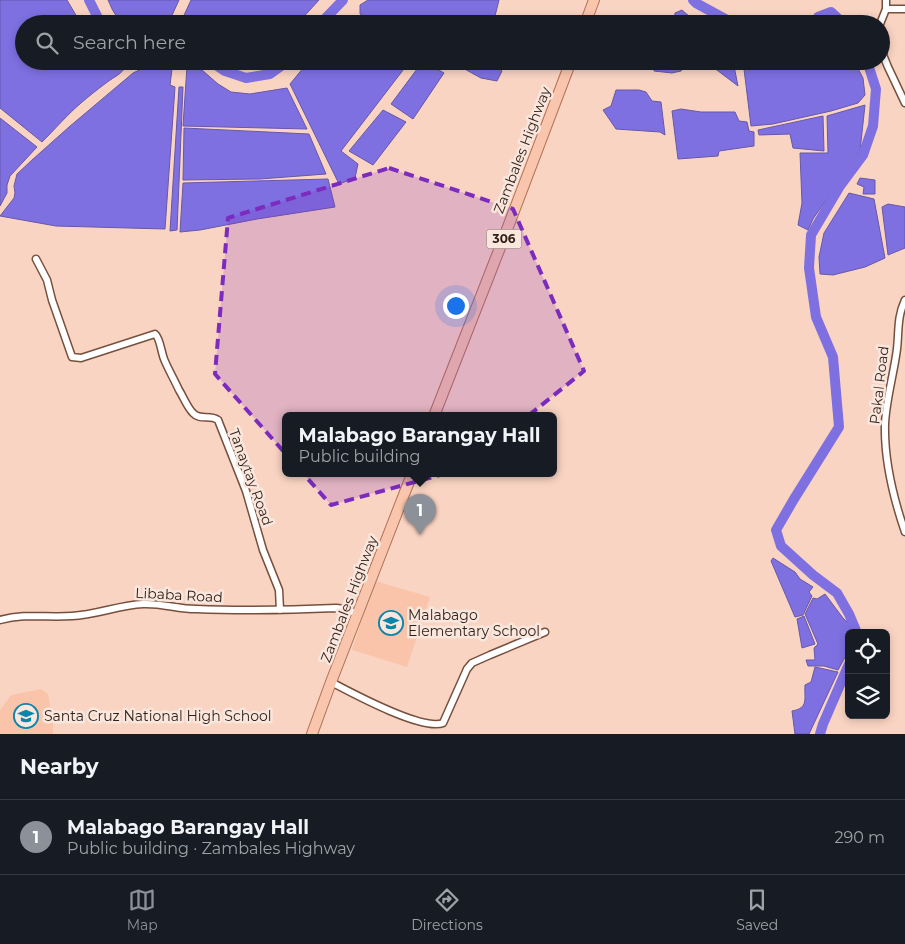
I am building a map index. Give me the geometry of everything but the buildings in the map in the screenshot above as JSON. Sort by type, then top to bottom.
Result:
[{"type":"main road","points":[[588,15],[594,0]]},
{"type":"main road","name":"Zambales Highway","points":[[436,412],[567,70]]},
{"type":"main road","name":"Zambales Highway","points":[[312,734],[411,477]]},
{"type":"street","points":[[884,15],[886,0]]},
{"type":"street","points":[[886,9],[905,9]]},
{"type":"street","points":[[889,70],[905,103]]},
{"type":"street","name":"Tanaytay Road","points":[[36,258],[47,280],[72,357],[81,358],[155,334],[159,337],[164,360],[194,415],[198,417],[212,417],[218,420],[246,491],[264,550],[279,590],[280,610]]},
{"type":"street","name":"Pakal Road","points":[[905,300],[899,318],[897,348],[885,424],[887,466],[895,502],[905,532]]},
{"type":"street","name":"Libaba Road","points":[[0,620],[19,616],[83,615],[132,604],[194,609],[280,610],[336,608],[346,609],[357,614]]},
{"type":"street","points":[[331,682],[380,707],[417,720],[439,725],[443,723],[467,669],[472,663],[545,632]]},
{"type":"highlighted area","points":[[389,168],[513,209],[584,371],[462,469],[331,505],[215,374],[228,218]]},
{"type":"shaded area","points":[[0,0],[67,0],[76,15],[15,15],[15,70],[123,70],[76,107],[42,142],[0,108]]},
{"type":"shaded area","points":[[108,0],[179,0],[172,15],[117,15]]},
{"type":"shaded area","points":[[191,0],[319,0],[305,15],[184,15]]},
{"type":"shaded area","points":[[368,0],[499,0],[495,15],[362,15],[360,14],[360,5]]},
{"type":"shaded area","points":[[682,10],[688,15],[675,15],[675,13]]},
{"type":"shaded area","points":[[139,70],[172,70],[170,85],[175,87],[165,229],[56,226],[0,216],[14,198],[17,174],[133,73]]},
{"type":"shaded area","points":[[187,70],[202,70],[231,92],[250,94],[287,88],[307,129],[183,126]]},
{"type":"shaded area","points":[[302,70],[403,70],[341,151],[358,164],[355,178],[339,184],[290,84]]},
{"type":"shaded area","points":[[416,70],[439,70],[444,73],[413,119],[391,104]]},
{"type":"shaded area","points":[[466,70],[502,71],[497,81],[481,78]]},
{"type":"shaded area","points":[[654,70],[682,70],[672,73]]},
{"type":"shaded area","points":[[717,70],[735,70],[738,86]]},
{"type":"shaded area","points":[[744,70],[859,70],[863,78],[865,95],[858,103],[773,124],[751,126]]},
{"type":"shaded area","points":[[179,87],[183,87],[177,230],[170,231]]},
{"type":"shaded area","points":[[616,90],[639,90],[646,92],[652,101],[661,102],[665,135],[660,132],[616,129],[603,110],[611,106]]},
{"type":"shaded area","points":[[865,105],[860,151],[813,219],[808,230],[798,225],[802,203],[800,153],[828,153],[827,116]]},
{"type":"shaded area","points":[[681,109],[701,112],[735,112],[739,121],[747,122],[749,131],[754,132],[754,146],[719,151],[718,156],[678,159],[672,111]]},
{"type":"shaded area","points":[[383,110],[406,122],[373,165],[349,151]]},
{"type":"shaded area","points":[[823,116],[824,151],[793,148],[790,134],[759,135],[758,130]]},
{"type":"shaded area","points":[[0,118],[37,147],[10,176],[7,193],[0,206]]},
{"type":"shaded area","points":[[184,128],[309,134],[326,174],[260,179],[183,180]]},
{"type":"shaded area","points":[[860,178],[875,180],[875,194],[863,194],[864,187],[857,184]]},
{"type":"shaded area","points":[[328,179],[335,207],[180,232],[183,183]]},
{"type":"shaded area","points":[[849,193],[874,199],[885,258],[865,267],[833,275],[820,274],[819,257],[824,233]]},
{"type":"shaded area","points":[[888,204],[905,207],[905,248],[888,255],[882,207]]},
{"type":"shaded area","points":[[773,558],[795,572],[800,579],[813,587],[809,592],[812,596],[803,615],[795,617],[771,561]]},
{"type":"shaded area","name":"Malabago Elementary School","points":[[375,581],[430,597],[407,667],[352,650]]},
{"type":"shaded area","points":[[825,594],[853,629],[845,629],[845,657],[838,670],[824,666],[808,666],[806,660],[815,660],[814,648],[818,644],[805,614],[813,598],[817,599]]},
{"type":"shaded area","points":[[804,616],[815,644],[802,648],[797,619]]},
{"type":"shaded area","points":[[815,667],[838,672],[809,734],[795,734],[792,711],[801,708],[803,705],[805,685],[811,682]]},
{"type":"shaded area","name":"Santa Cruz National High School","points":[[41,689],[48,694],[53,721],[53,734],[0,734],[0,710],[11,695]]},
{"type":"waterway","points":[[89,0],[96,15]]},
{"type":"waterway","points":[[329,15],[343,0]]},
{"type":"waterway","points":[[693,0],[718,15]]},
{"type":"waterway","points":[[823,15],[831,12],[834,15]]},
{"type":"waterway","points":[[224,70],[246,78],[270,74],[276,70]]},
{"type":"waterway","points":[[855,629],[837,593],[813,575],[781,546],[776,530],[839,427],[833,357],[816,317],[809,268],[811,235],[840,186],[863,155],[873,126],[876,89],[870,70]]},
{"type":"waterway","points":[[820,734],[845,673]]},
{"type":"place","name":"Malabago Barangay Hall","points":[[420,535]]},
{"type":"place","name":"Malabago Elementary School","points":[[391,623]]},
{"type":"place","name":"Santa Cruz National High School","points":[[26,716]]}]
